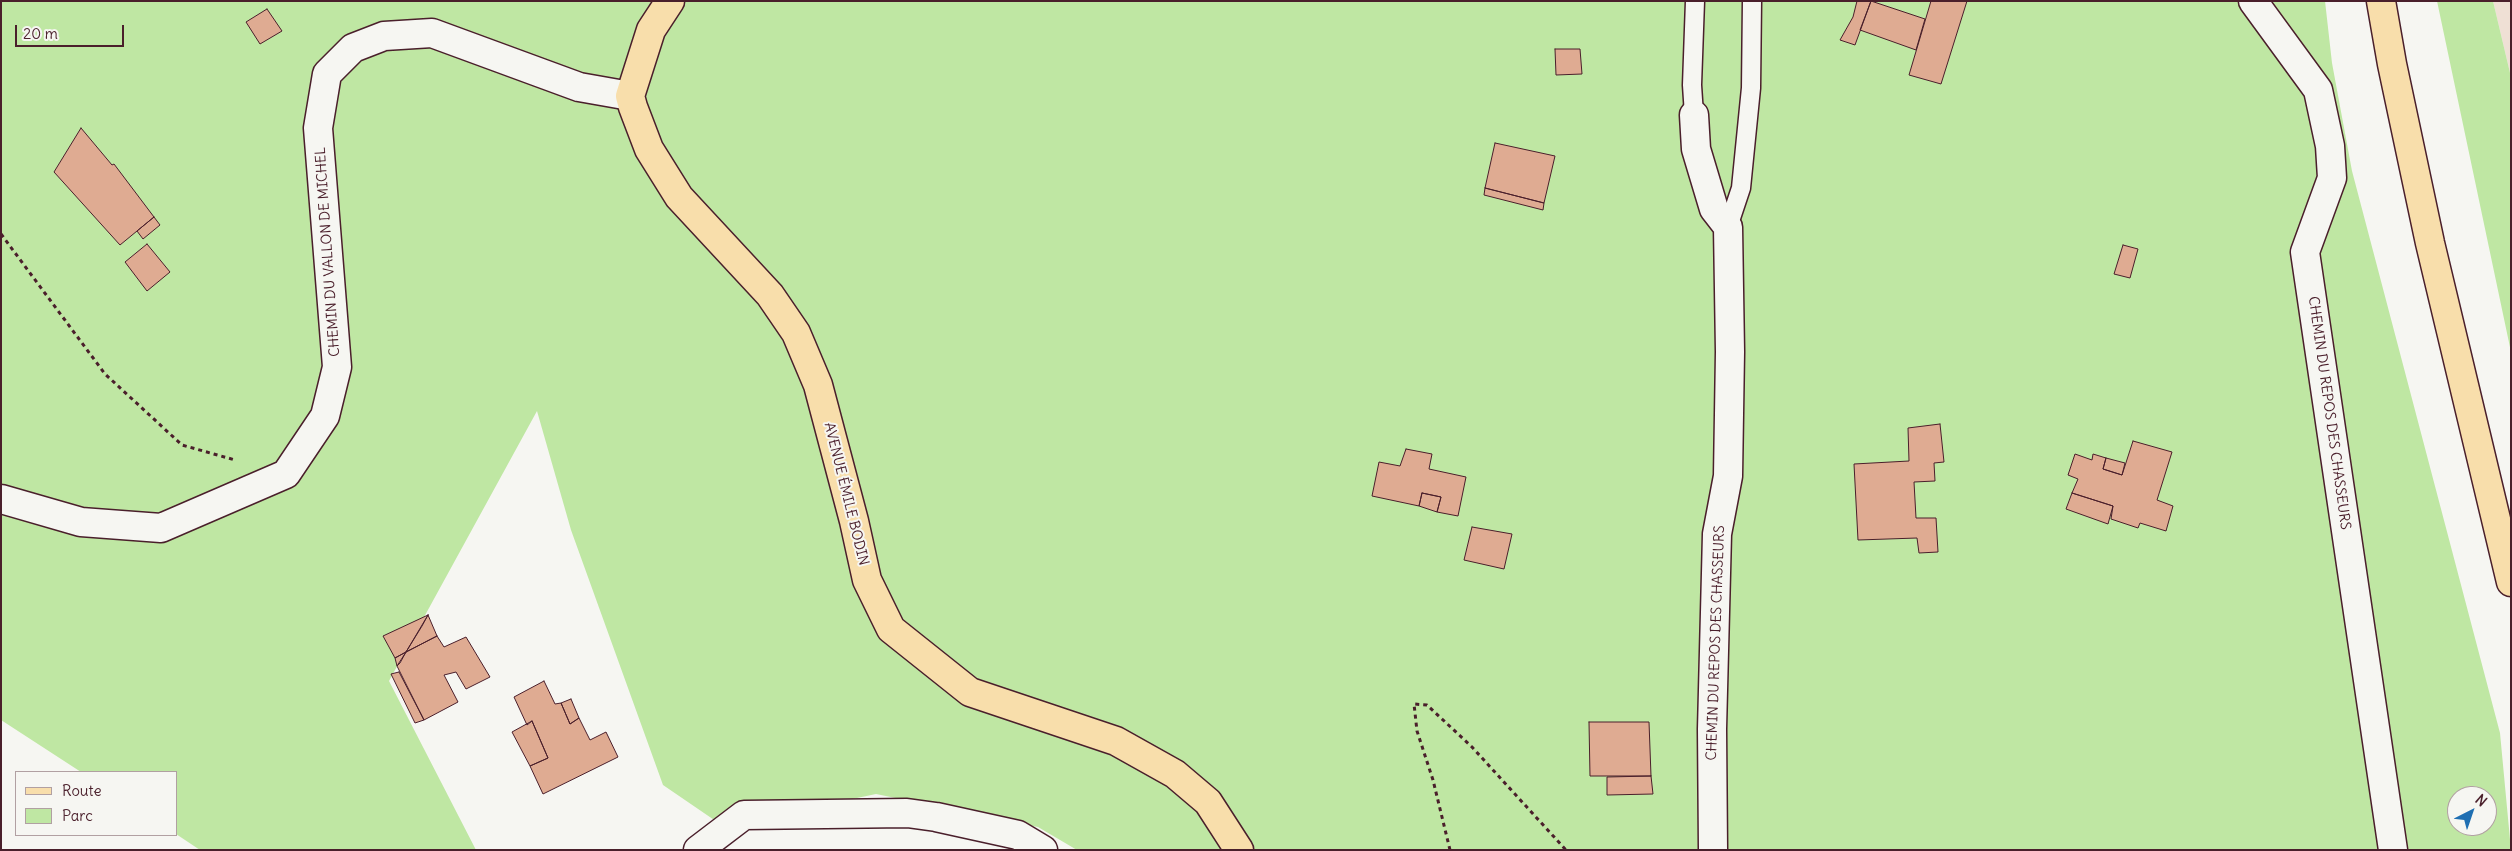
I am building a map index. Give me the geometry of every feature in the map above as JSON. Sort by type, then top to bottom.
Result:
[{"type":"main road","points":[[630,96],[651,30],[670,1]]},
{"type":"main road","points":[[2381,1],[2392,64],[2430,243],[2511,582]]},
{"type":"main road","name":"AVENUE ÉMILE BODIN","points":[[630,96],[649,149],[679,197],[770,295],[796,333],[818,385],[854,521],[867,580],[891,629],[970,692],[1116,741],[1175,774],[1208,802],[1239,850]]},
{"type":"street","name":"CHEMIN DU REPOS DES CHASSEURS","points":[[2253,1],[2318,90],[2330,146],[2332,178],[2305,252],[2393,850]]},
{"type":"street","name":"CHEMIN DU VALLON DE MICHEL","points":[[1,499],[81,522],[161,528],[286,474],[325,416],[337,366],[318,128],[327,74],[354,48],[384,36],[432,33],[579,87],[630,96]]},
{"type":"street","points":[[1694,115],[1696,149],[1714,209],[1728,227]]},
{"type":"street","name":"CHEMIN DU REPOS DES CHASSEURS","points":[[1713,850],[1712,728],[1717,534],[1728,476],[1730,352],[1728,227]]},
{"type":"street","points":[[698,850],[744,815],[907,813],[936,816],[1018,835],[1043,850]]},
{"type":"lane","points":[[1694,115],[1692,85],[1695,1]]},
{"type":"lane","points":[[1728,227],[1741,188],[1751,88],[1752,1]]},
{"type":"path","points":[[1,234],[106,374],[182,445],[239,461]]},
{"type":"path","points":[[1450,850],[1433,780],[1417,731],[1414,704],[1427,705],[1472,747],[1566,850]]},
{"type":"shaded area","points":[[2493,1],[2511,1],[2511,77]]},
{"type":"green space","points":[[1,1],[2325,1],[2332,63],[2352,171],[2500,733],[2511,850],[1077,850],[1038,827],[876,794],[723,826],[663,785],[571,530],[537,411],[389,681],[476,850],[200,850],[178,835],[178,771],[79,771],[1,720]]},
{"type":"green space","points":[[2437,1],[2493,1],[2511,77],[2511,352]]},
{"type":"building","points":[[1857,1],[1871,1],[1855,45],[1840,40],[1853,17]]},
{"type":"building","points":[[1871,1],[1925,19],[1916,50],[1860,30]]},
{"type":"building","points":[[1931,1],[1967,1],[1941,84],[1909,75]]},
{"type":"building","points":[[267,9],[282,31],[260,44],[246,22]]},
{"type":"building","points":[[1555,49],[1580,49],[1582,74],[1556,75]]},
{"type":"building","points":[[81,128],[112,165],[114,164],[154,217],[120,245],[54,172]]},
{"type":"building","points":[[1495,143],[1555,156],[1544,203],[1485,188]]},
{"type":"building","points":[[1485,188],[1544,203],[1543,210],[1484,195]]},
{"type":"building","points":[[154,217],[160,225],[143,239],[137,231]]},
{"type":"building","points":[[147,244],[170,272],[147,291],[125,262]]},
{"type":"building","points":[[2123,245],[2138,249],[2130,278],[2114,274]]},
{"type":"building","points":[[1940,424],[1944,462],[1934,463],[1935,481],[1914,482],[1916,518],[1936,518],[1938,552],[1919,553],[1917,538],[1858,540],[1854,464],[1909,461],[1908,428]]},
{"type":"building","points":[[2133,441],[2172,452],[2157,500],[2173,506],[2166,531],[2140,523],[2138,528],[2111,519],[2113,506],[2072,493],[2078,479],[2068,475],[2075,454],[2092,460],[2093,454],[2106,458],[2103,469],[2122,475]]},
{"type":"building","points":[[1406,449],[1432,454],[1429,469],[1466,477],[1458,516],[1437,512],[1441,497],[1422,493],[1419,506],[1372,496],[1379,462],[1400,466]]},
{"type":"building","points":[[2106,458],[2125,463],[2122,475],[2103,469]]},
{"type":"building","points":[[1422,493],[1441,497],[1437,512],[1419,506]]},
{"type":"building","points":[[2072,493],[2113,506],[2108,524],[2066,509]]},
{"type":"building","points":[[1472,527],[1512,534],[1504,569],[1464,560]]},
{"type":"building","points":[[428,615],[437,636],[406,652],[422,626]]},
{"type":"building","points":[[428,615],[406,652],[395,658],[383,636]]},
{"type":"building","points":[[437,636],[444,647],[466,637],[490,677],[466,689],[456,672],[444,675],[458,702],[424,720],[397,666],[406,652]]},
{"type":"building","points":[[406,652],[400,663],[397,666],[395,658]]},
{"type":"building","points":[[399,672],[424,720],[415,723],[391,674]]},
{"type":"building","points":[[544,681],[555,704],[561,703],[570,724],[579,718],[590,740],[606,732],[618,757],[543,794],[530,766],[548,758],[532,721],[527,725],[514,697]]},
{"type":"building","points":[[571,699],[579,718],[570,724],[561,703]]},
{"type":"building","points":[[532,721],[548,758],[530,766],[512,732]]},
{"type":"building","points":[[1589,722],[1649,722],[1651,776],[1590,776]]},
{"type":"building","points":[[1651,776],[1653,794],[1607,795],[1607,777]]}]
